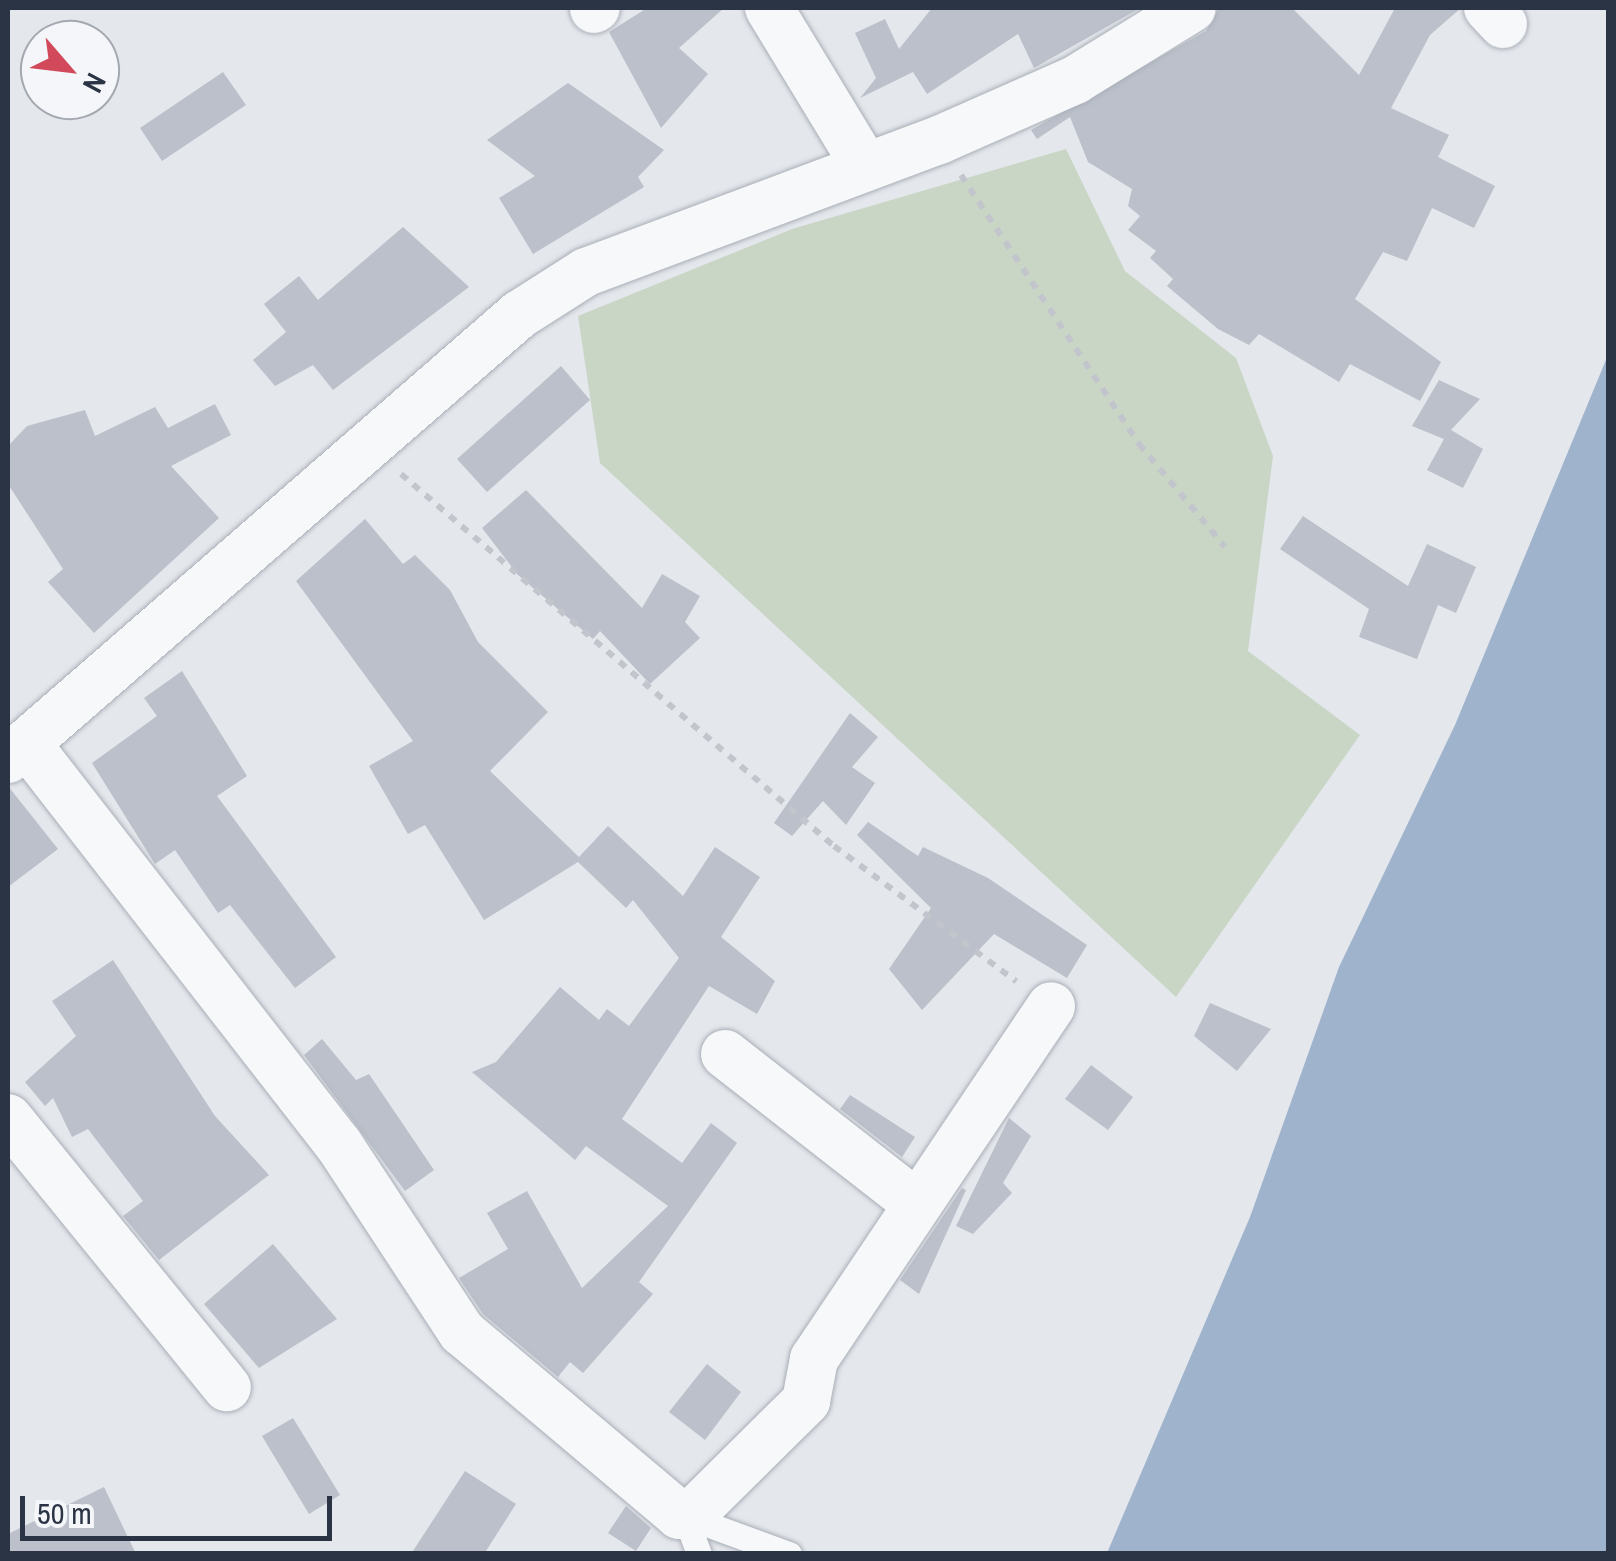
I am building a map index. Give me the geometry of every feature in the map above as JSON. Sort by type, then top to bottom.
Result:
[{"type":"street","points":[[1050,1006],[913,1201],[810,1366],[806,1401],[692,1535],[462,1332],[347,1156],[17,751],[374,450],[520,314],[586,272],[864,164],[939,140],[1075,80],[1192,8]]},
{"type":"street","points":[[787,13],[864,164]]},
{"type":"street","points":[[724,1054],[913,1201]]},
{"type":"street","points":[[8,1118],[227,1387]]},
{"type":"lane","points":[[692,1535],[789,1554]]},
{"type":"path","points":[[939,140],[1139,444],[1225,548]]},
{"type":"path","points":[[374,450],[834,846],[1050,1006]]},
{"type":"green space","points":[[1066,149],[1125,271],[1236,358],[1273,456],[1248,651],[1360,735],[1176,997],[600,463],[578,316],[792,229]]},
{"type":"water","points":[[1608,355],[1608,1553],[1107,1553],[1250,1217],[1339,967],[1455,725]]},
{"type":"building","points":[[647,8],[724,8],[679,48],[708,74],[661,128],[609,32]]},
{"type":"building","points":[[932,8],[1140,8],[1034,68],[1018,34],[927,94],[913,72],[860,98],[876,78],[855,33],[885,19],[899,49]]},
{"type":"building","points":[[1219,8],[1292,8],[1359,75],[1395,8],[1461,8],[1430,35],[1391,108],[1449,135],[1438,157],[1495,186],[1474,228],[1432,208],[1407,261],[1383,252],[1355,299],[1441,362],[1420,401],[1350,364],[1339,382],[1259,334],[1249,345],[1218,329],[1167,286],[1173,279],[1150,258],[1156,251],[1128,230],[1140,216],[1128,206],[1132,189],[1088,162],[1070,117],[1037,139],[1031,130],[1206,31]]},
{"type":"building","points":[[223,72],[246,105],[162,161],[140,128]]},
{"type":"building","points":[[568,83],[664,150],[638,177],[644,187],[533,254],[499,198],[535,176],[487,140]]},
{"type":"building","points":[[403,227],[469,287],[333,390],[313,365],[275,386],[253,360],[286,332],[264,304],[299,276],[318,300]]},
{"type":"building","points":[[561,366],[590,400],[487,492],[457,459]]},
{"type":"building","points":[[1439,380],[1480,399],[1451,430],[1483,449],[1463,488],[1427,470],[1444,439],[1412,426]]},
{"type":"building","points":[[215,404],[231,435],[171,466],[219,518],[94,633],[48,582],[63,569],[8,484],[8,446],[27,426],[85,410],[95,436],[155,407],[168,428]]},
{"type":"building","points":[[526,490],[642,608],[662,574],[700,596],[685,622],[700,638],[650,684],[600,631],[593,639],[518,575],[482,528]]},
{"type":"building","points":[[1303,516],[1408,586],[1427,544],[1476,567],[1456,613],[1438,605],[1417,659],[1359,637],[1369,609],[1280,549]]},
{"type":"building","points":[[365,519],[403,564],[415,555],[450,590],[478,642],[548,712],[490,771],[579,857],[608,826],[683,896],[715,847],[760,877],[721,937],[775,981],[757,1014],[709,986],[622,1119],[682,1163],[711,1123],[737,1143],[639,1282],[653,1294],[583,1373],[570,1362],[558,1377],[483,1314],[459,1278],[508,1249],[487,1213],[527,1191],[582,1288],[668,1206],[586,1146],[575,1160],[472,1072],[496,1062],[560,987],[599,1020],[607,1009],[629,1026],[679,958],[633,900],[626,908],[578,862],[484,920],[425,825],[408,834],[369,766],[413,741],[296,581]]},
{"type":"building","points":[[182,671],[247,776],[217,796],[336,957],[295,988],[230,905],[218,913],[175,850],[155,864],[92,763],[157,716],[144,698]]},
{"type":"building","points":[[850,713],[878,737],[852,767],[875,783],[846,825],[823,801],[792,836],[774,823]]},
{"type":"building","points":[[8,786],[58,849],[8,887]]},
{"type":"building","points":[[868,822],[918,856],[923,847],[988,878],[1087,945],[1067,978],[994,934],[922,1010],[889,969],[931,908],[857,835]]},
{"type":"building","points":[[113,960],[215,1116],[269,1175],[159,1260],[123,1216],[143,1201],[88,1129],[72,1137],[53,1098],[45,1106],[25,1082],[76,1036],[52,1001]]},
{"type":"building","points":[[1210,1003],[1271,1029],[1237,1071],[1194,1036]]},
{"type":"building","points":[[322,1039],[356,1080],[369,1074],[434,1170],[405,1191],[304,1055]]},
{"type":"building","points":[[1091,1065],[1133,1097],[1108,1130],[1065,1099]]},
{"type":"building","points":[[850,1095],[915,1137],[902,1157],[840,1109]]},
{"type":"building","points":[[1009,1118],[1031,1136],[1003,1183],[1012,1193],[973,1234],[956,1226]]},
{"type":"building","points":[[962,1188],[966,1190],[919,1294],[900,1280]]},
{"type":"building","points":[[273,1244],[337,1319],[259,1368],[204,1304]]},
{"type":"building","points":[[707,1364],[741,1392],[705,1440],[669,1412]]},
{"type":"building","points":[[293,1418],[340,1495],[309,1514],[262,1436]]},
{"type":"building","points":[[465,1471],[516,1504],[484,1554],[411,1554]]},
{"type":"building","points":[[104,1487],[136,1554],[8,1554],[8,1534]]},
{"type":"building","points":[[626,1506],[651,1528],[636,1551],[608,1533]]}]
